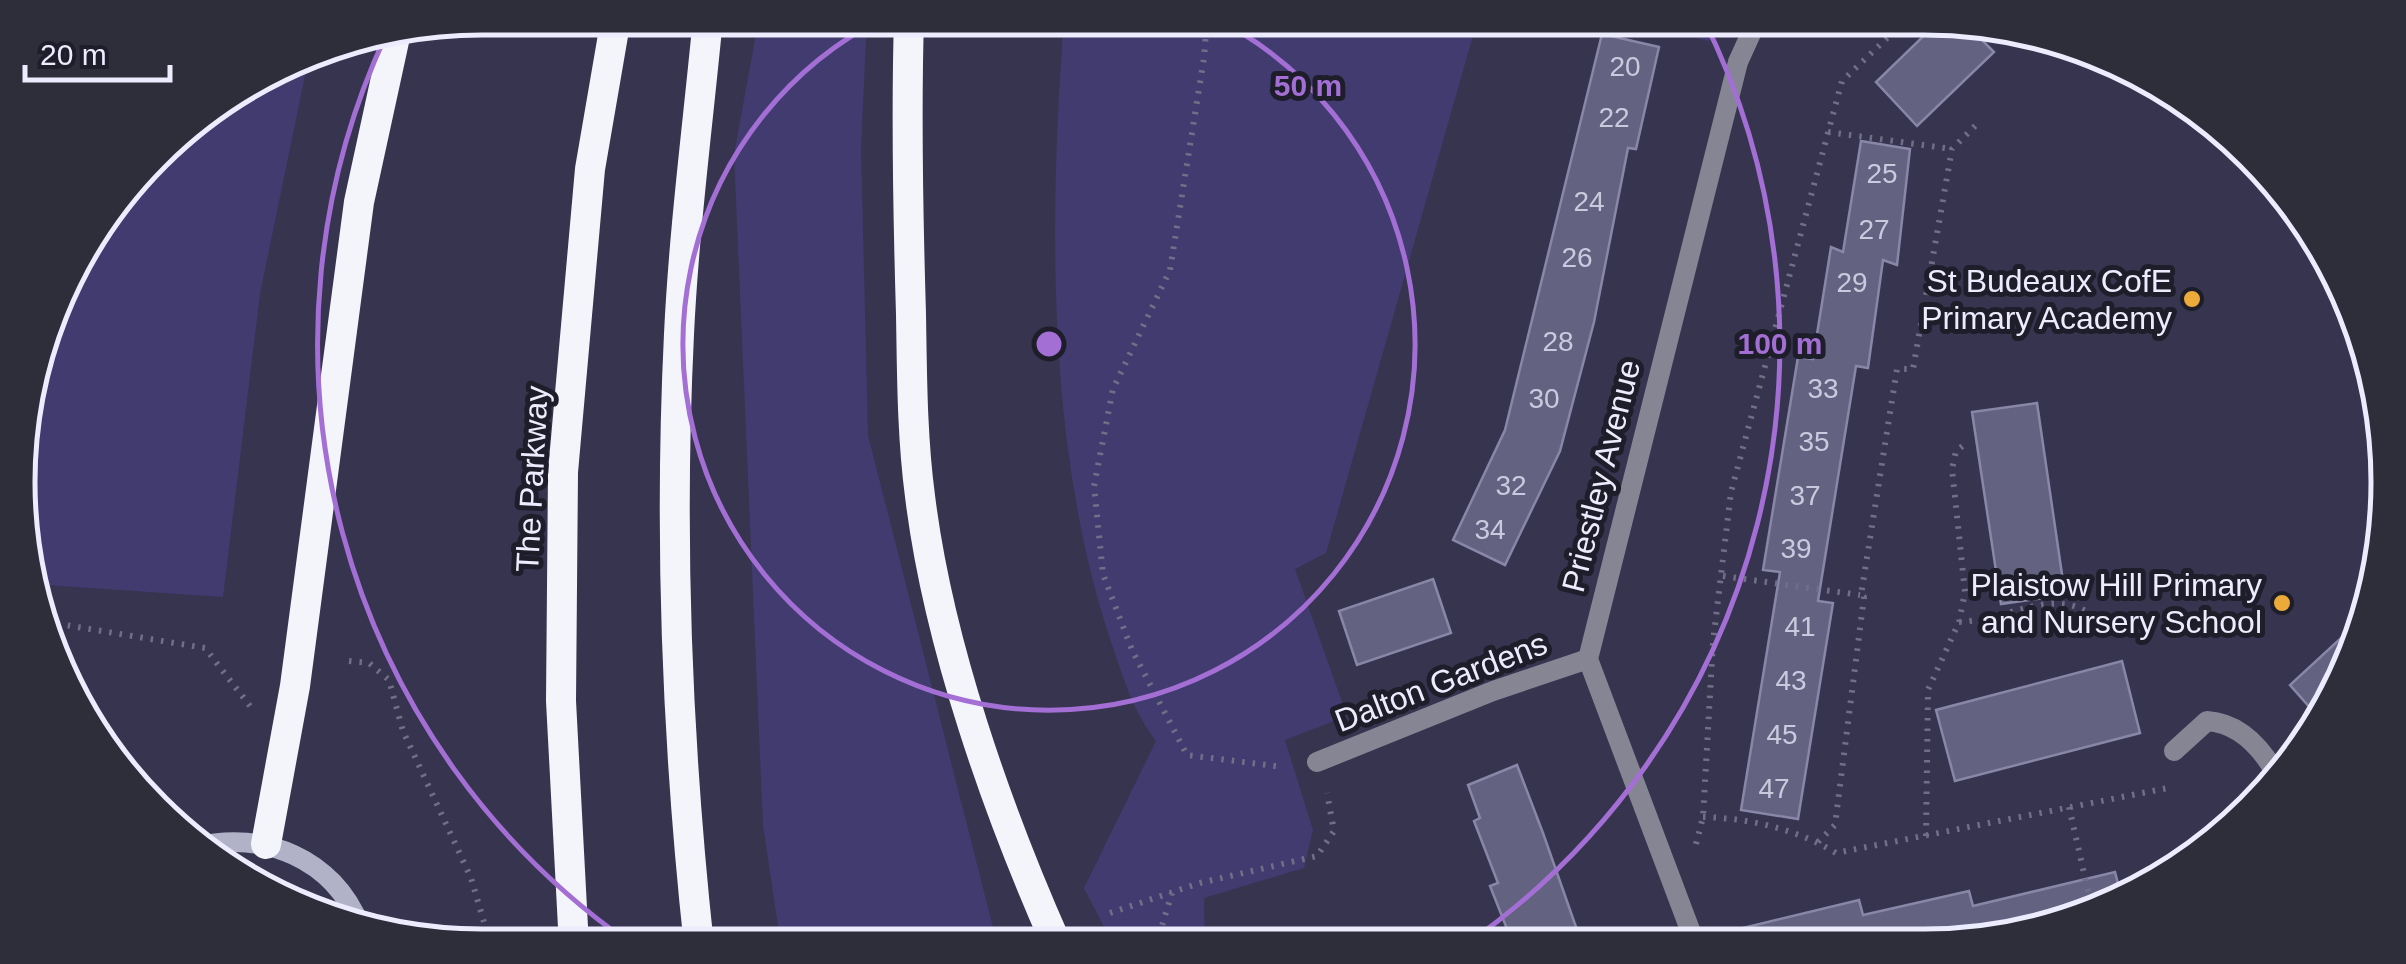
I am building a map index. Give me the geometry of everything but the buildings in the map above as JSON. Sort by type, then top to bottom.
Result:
[{"type":"highway","name":"The Parkway","points":[[573,929],[561,701],[563,472],[590,169],[613,35]]},
{"type":"highway","points":[[696,929],[687,835],[674,560],[679,332],[706,35]]},
{"type":"highway","points":[[909,35],[906,132],[920,496],[944,614],[982,748],[1049,929]]},
{"type":"highway","points":[[266,844],[284,749],[359,202],[393,44]]},
{"type":"main road","points":[[218,843],[232,840],[266,844],[304,859],[337,886],[350,909]]},
{"type":"street","name":"Priestley Avenue","points":[[1588,659],[1738,62],[1750,35]]},
{"type":"street","name":"Dalton Gardens","points":[[1317,762],[1493,691],[1588,659]]},
{"type":"street","points":[[1588,659],[1689,929]]},
{"type":"street","points":[[2174,751],[2207,721],[2229,722],[2271,764]]},
{"type":"path","points":[[1110,913],[1172,892],[1317,856],[1334,831],[1334,813],[1317,762],[1293,768],[1187,755],[1132,650],[1103,574],[1094,486],[1113,388],[1170,270],[1205,35]]},
{"type":"path","points":[[1681,908],[1702,817],[1714,642],[1731,492],[1842,82],[1890,35]]},
{"type":"path","points":[[1818,842],[1836,825],[1864,597],[1861,595],[1897,369],[1913,369],[1952,149],[1980,121]]},
{"type":"path","points":[[1828,132],[1952,149]]},
{"type":"path","points":[[1926,836],[1928,690],[1959,622],[1965,592],[1952,469],[1956,451],[1965,444]]},
{"type":"path","points":[[1723,576],[1861,595]]},
{"type":"path","points":[[1959,622],[2068,600],[2092,611],[2110,631]]},
{"type":"path","points":[[58,624],[206,648],[284,749]]},
{"type":"path","points":[[349,661],[369,663],[389,680],[403,731],[471,878],[485,929]]},
{"type":"path","points":[[1702,817],[1740,818],[1818,842],[1836,853],[2180,786],[2174,751]]},
{"type":"path","points":[[2069,807],[2089,897]]},
{"type":"path","points":[[1161,929],[1172,892]]},
{"type":"shaded area","points":[[756,35],[866,35],[861,148],[868,435],[993,929],[778,929],[763,825],[734,154]]},
{"type":"shaded area","points":[[1063,35],[1473,35],[1326,553],[1295,569],[1347,716],[1285,740],[1313,830],[1304,868],[1204,898],[1205,929],[1105,929],[1084,888],[1156,741],[1141,718],[1112,645],[1090,570],[1075,493],[1058,334],[1055,254]]},
{"type":"shaded area","points":[[1683,35],[1717,35],[1708,41]]},
{"type":"shaded area","points":[[306,71],[260,294],[223,597],[47,585],[36,511],[39,424],[50,366],[69,311],[95,258],[127,210],[166,166],[210,127],[258,95]]},
{"type":"place","name":"St Budeaux CofE Primary Academy","points":[[2192,299]]},
{"type":"place","name":"Plaistow Hill Primary and Nursery School","points":[[2282,603]]}]
